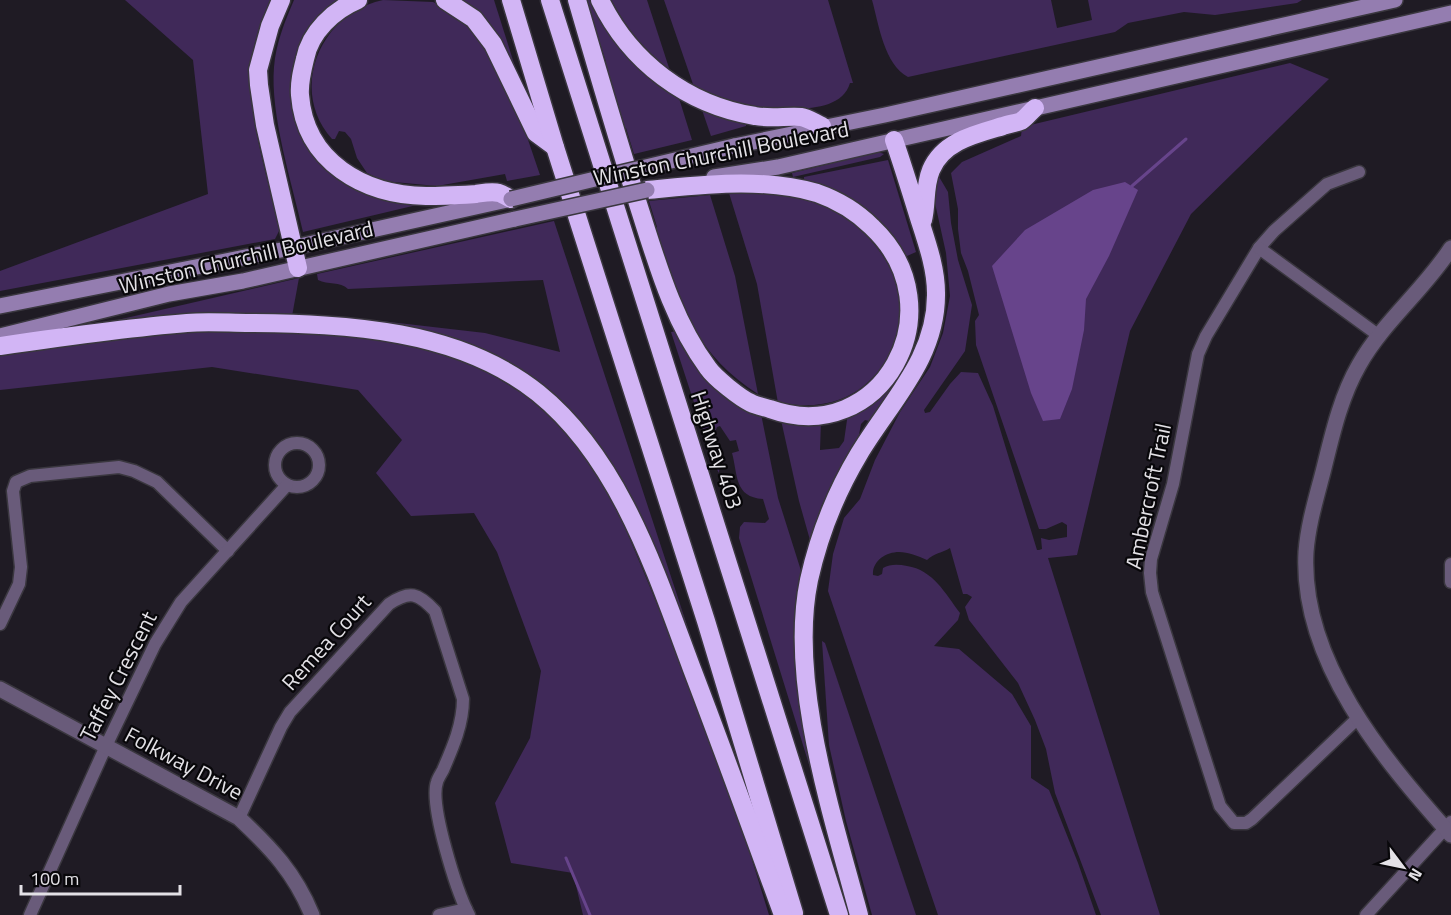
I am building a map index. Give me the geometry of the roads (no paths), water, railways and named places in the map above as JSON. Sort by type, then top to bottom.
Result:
[{"type":"highway","points":[[281,0],[270,26],[258,70],[261,107],[298,268]]},
{"type":"highway","points":[[358,0],[345,6],[321,26],[306,54],[300,81],[302,110],[310,134],[324,155],[347,176],[381,190],[423,196],[498,192],[511,199]]},
{"type":"highway","points":[[445,0],[474,18],[493,44],[536,133],[555,147]]},
{"type":"highway","points":[[511,0],[555,147],[706,621],[795,915]]},
{"type":"highway","name":"Highway 403","points":[[550,0],[839,915]]},
{"type":"highway","points":[[577,0],[611,119],[662,278],[683,329],[710,370],[749,402],[786,415],[804,417],[819,416],[845,409],[865,397],[889,373],[901,353],[910,318],[909,293],[903,271],[893,251],[880,234],[850,208],[826,196],[748,178],[647,190]]},
{"type":"highway","points":[[600,0],[624,39],[654,71],[703,102],[756,116],[803,117],[822,126]]},
{"type":"highway","points":[[921,225],[927,206],[928,177],[942,153],[964,138],[1022,121],[1035,108]]},
{"type":"highway","points":[[859,915],[812,721],[804,650],[809,583],[816,551],[837,492],[874,430],[914,372],[930,338],[934,321],[936,292],[932,259],[894,140]]},
{"type":"highway","points":[[0,346],[112,330],[191,322],[304,323],[378,331],[432,341],[474,355],[538,393],[596,454],[630,515],[666,600],[783,915]]},
{"type":"main road","name":"Winston Churchill Boulevard","points":[[0,306],[293,247],[511,199],[822,126],[885,115],[1395,0]]},
{"type":"main road","name":"Winston Churchill Boulevard","points":[[748,178],[894,140],[1451,14]]},
{"type":"main road","name":"Winston Churchill Boulevard","points":[[0,336],[169,294],[243,281],[647,190]]},
{"type":"street","name":"Ambercroft Trail","points":[[1359,172],[1327,184],[1274,231],[1259,248],[1206,336],[1198,354],[1173,484],[1151,559],[1150,573],[1152,592],[1220,806],[1234,823],[1246,823],[1252,819],[1359,717]]},
{"type":"street","points":[[1259,248],[1378,335]]},
{"type":"street","points":[[1366,915],[1449,829],[1399,776],[1343,693],[1322,651],[1309,601],[1306,553],[1312,516],[1338,413],[1358,367],[1378,335],[1430,277],[1451,248]]},
{"type":"street","points":[[0,624],[19,584],[21,567],[13,491],[16,482],[30,476],[119,467],[134,471],[157,482],[228,551]]},
{"type":"street","name":"Taffey Crescent","points":[[30,915],[154,644],[181,602],[287,485]]},
{"type":"street","points":[[1451,564],[1451,582]]},
{"type":"street","name":"Remea Court","points":[[239,818],[290,712],[389,604],[402,595],[416,594],[435,611],[463,699],[463,714],[459,729],[436,782],[434,800],[437,819],[467,912]]},
{"type":"street","name":"Folkway Drive","points":[[0,689],[239,818],[271,848],[290,871],[312,915]]},
{"type":"street","points":[[439,915],[467,912]]},
{"type":"waterway","points":[[1132,186],[1186,139]]},
{"type":"waterway","points":[[566,858],[590,915]]}]
